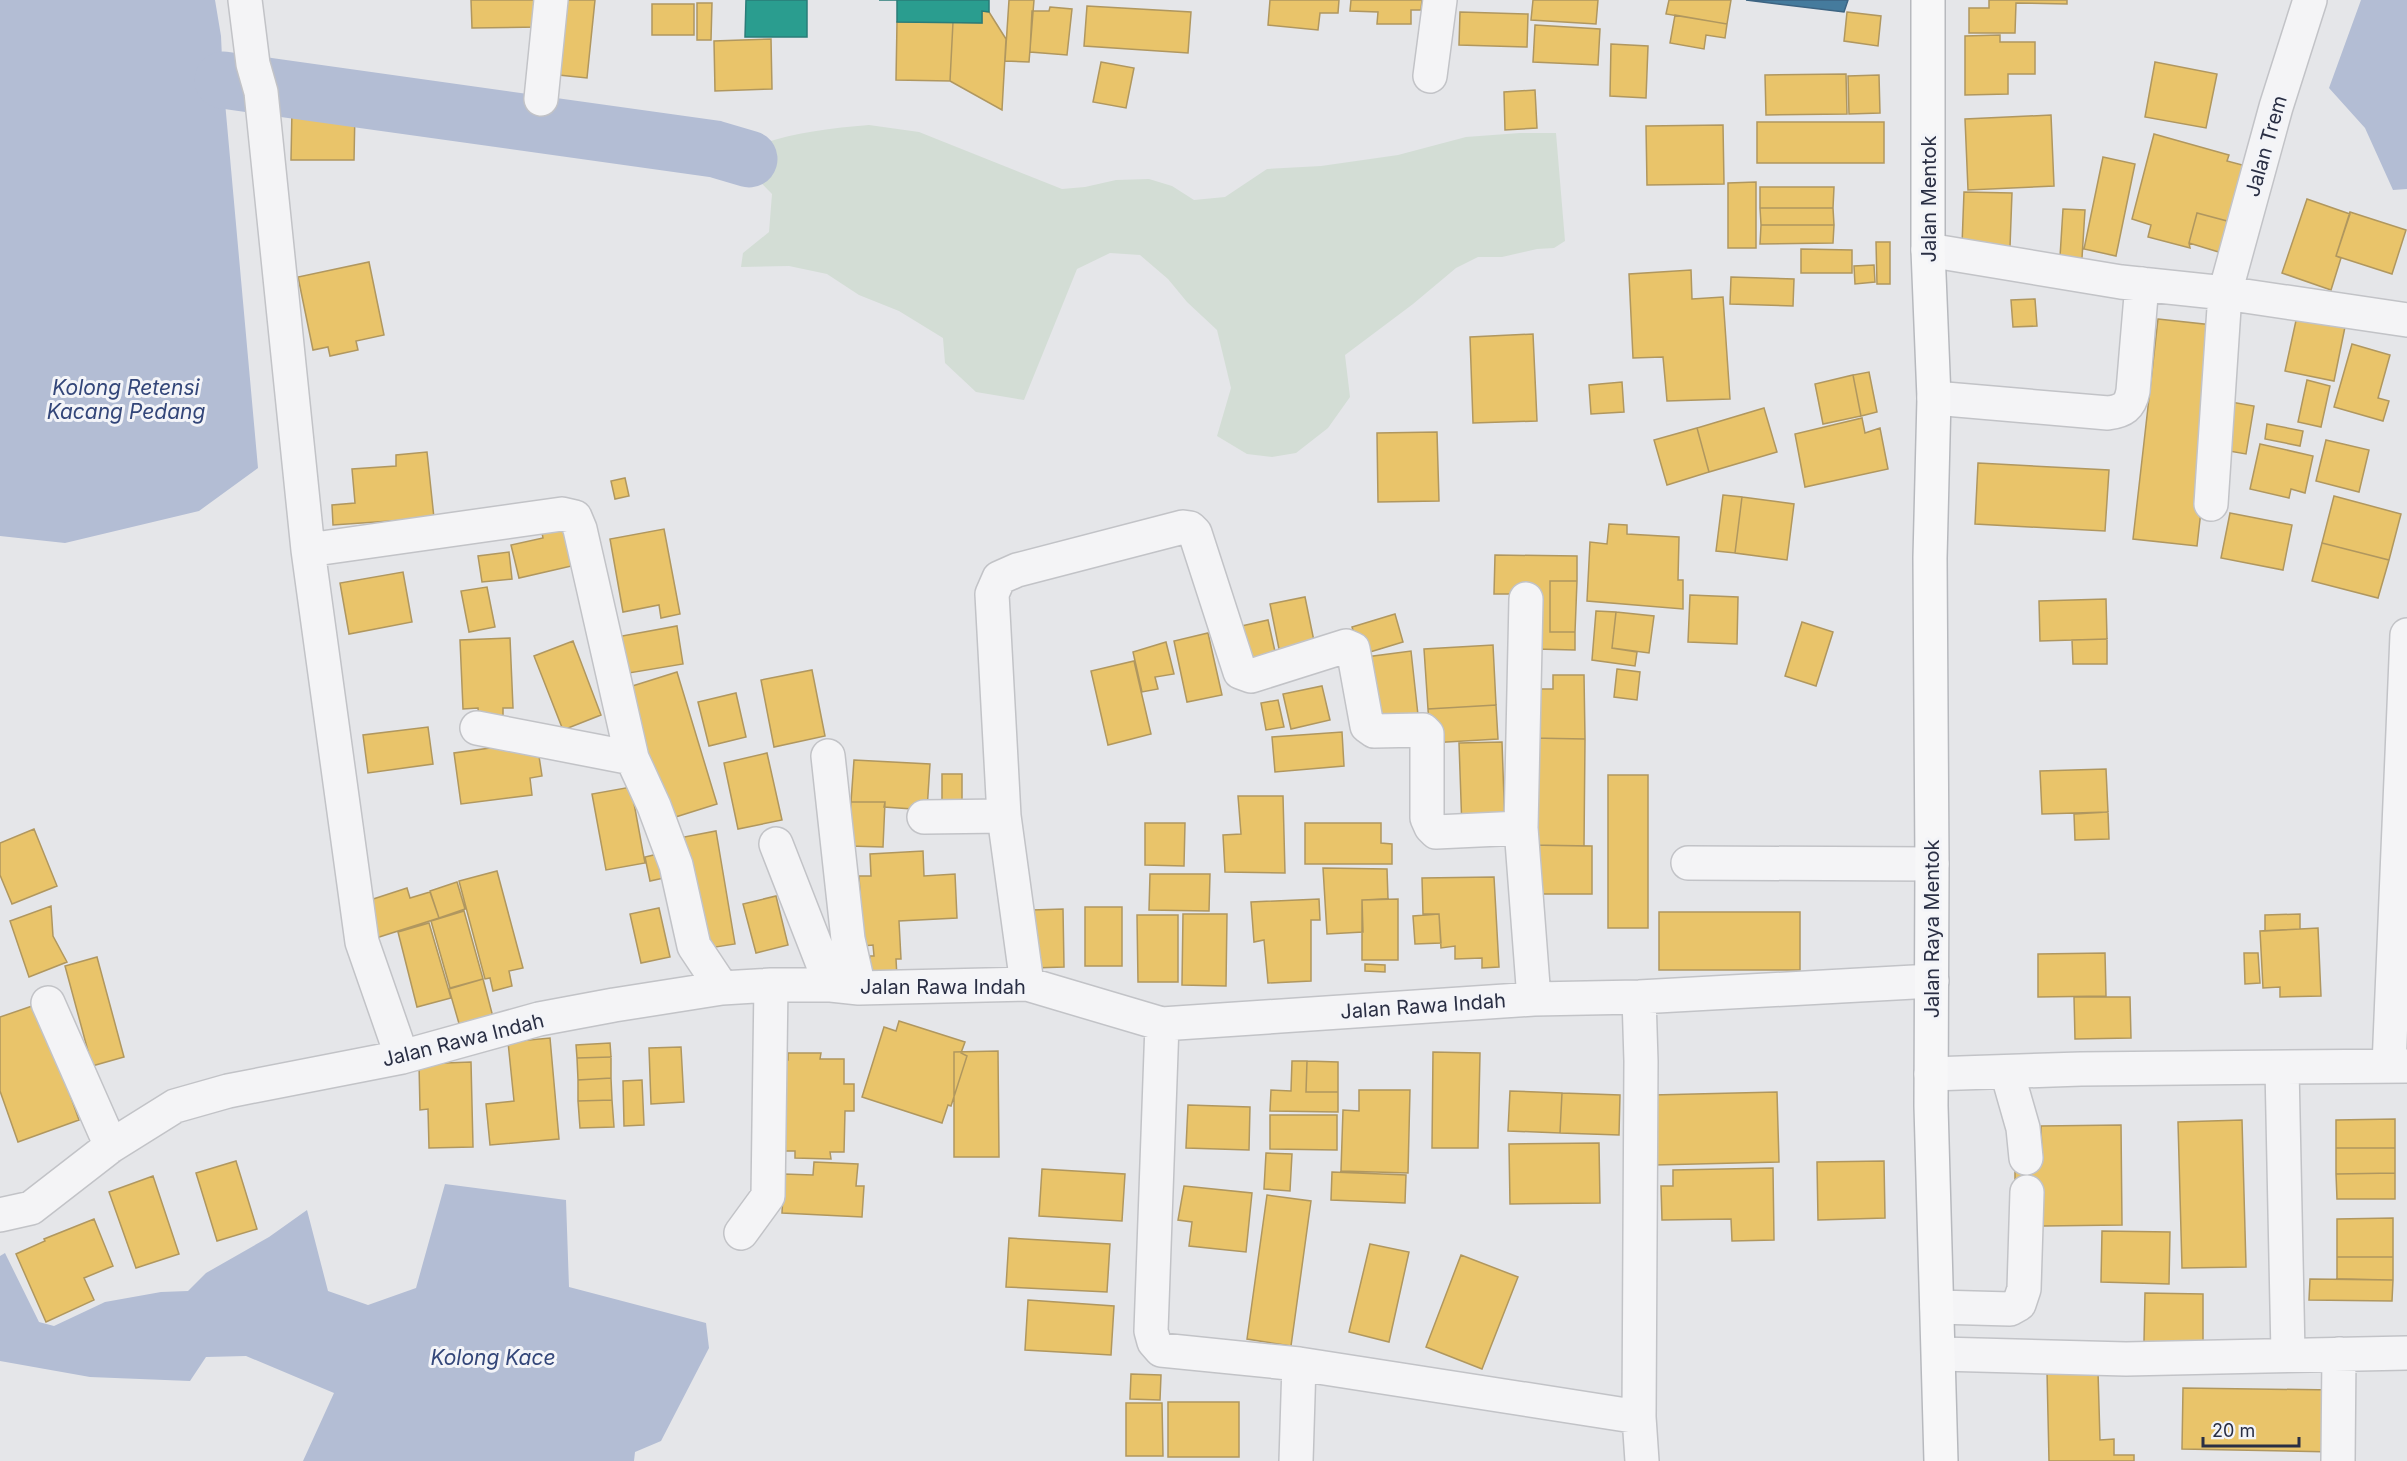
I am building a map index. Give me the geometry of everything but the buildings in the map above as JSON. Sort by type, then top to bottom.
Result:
[{"type":"highway","name":"Jalan Mentok","points":[[1928,0],[1928,250],[1934,398]]},
{"type":"highway","name":"Jalan Raya Mentok","points":[[1934,398],[1930,558],[1931,1074],[1941,1461]]},
{"type":"street","points":[[245,0],[257,78],[308,550],[362,942],[402,1058]]},
{"type":"street","points":[[541,99],[552,0]]},
{"type":"street","points":[[1430,76],[1440,0]]},
{"type":"street","name":"Jalan Trem","points":[[2211,504],[2225,292],[2276,107],[2310,0]]},
{"type":"street","points":[[1928,250],[2142,284],[2225,292],[2407,320]]},
{"type":"street","points":[[1934,398],[2108,413],[2122,411],[2131,402],[2133,391],[2142,284]]},
{"type":"street","points":[[308,550],[562,514],[575,517],[580,529],[632,758],[654,806],[675,865],[694,946],[722,988]]},
{"type":"street","points":[[1027,984],[1004,816],[992,594],[999,578],[1017,570],[1183,526],[1190,528],[1195,533],[1240,672],[1251,676],[1346,646],[1350,647],[1353,649],[1367,726],[1374,731],[1423,730],[1427,734],[1427,818],[1431,828],[1436,832],[1521,828]]},
{"type":"street","points":[[1526,599],[1521,828],[1534,999]]},
{"type":"street","points":[[1931,1074],[2081,1069],[2398,1066],[2407,635]]},
{"type":"street","points":[[477,728],[632,758]]},
{"type":"street","points":[[828,756],[848,939],[845,987]]},
{"type":"street","points":[[924,817],[1004,816]]},
{"type":"street","points":[[776,844],[845,987]]},
{"type":"street","points":[[1688,864],[1932,864]]},
{"type":"street","name":"Jalan Rawa Indah","points":[[0,1215],[31,1208],[111,1146],[175,1106],[228,1091],[402,1058],[539,1019],[722,988],[771,985],[845,987],[1027,984],[1162,1024],[1534,999],[1638,997],[1932,981]]},
{"type":"street","points":[[741,1233],[768,1196],[771,985]]},
{"type":"street","points":[[1638,997],[1641,1061],[1639,1417],[1642,1461]]},
{"type":"street","points":[[48,1003],[111,1146]]},
{"type":"street","points":[[1162,1024],[1151,1308],[1151,1330],[1154,1342],[1161,1350],[1299,1364],[1639,1417]]},
{"type":"street","points":[[2282,1068],[2288,1354]]},
{"type":"street","points":[[2007,1072],[2023,1128],[2026,1158]]},
{"type":"street","points":[[1937,1307],[2010,1309],[2019,1304],[2024,1289],[2027,1192]]},
{"type":"street","points":[[1940,1353],[2126,1359],[2407,1353]]},
{"type":"street","points":[[2338,1461],[2339,1354]]},
{"type":"street","points":[[1296,1461],[1299,1364]]},
{"type":"shaded area","points":[[869,125],[919,132],[1062,189],[1085,187],[1116,180],[1149,179],[1172,186],[1194,200],[1225,197],[1267,169],[1321,166],[1398,155],[1466,137],[1556,133],[1565,241],[1554,248],[1537,249],[1502,257],[1478,257],[1456,268],[1413,304],[1345,355],[1350,397],[1328,428],[1296,453],[1272,457],[1247,454],[1217,436],[1231,388],[1217,330],[1187,302],[1168,279],[1140,255],[1110,253],[1077,269],[1024,400],[976,392],[945,363],[943,338],[899,311],[859,295],[827,274],[789,266],[741,267],[743,253],[769,232],[772,194],[745,166],[755,146],[811,132]]},
{"type":"water","name":"Kolong Retensi Kacang Pedang","points":[[0,0],[215,0],[221,36],[258,468],[199,511],[65,543],[0,536]]},
{"type":"water","points":[[2361,0],[2407,0],[2407,189],[2393,190],[2365,128],[2329,88]]},
{"type":"water","name":"Kolong Kace","points":[[445,1184],[566,1200],[569,1287],[706,1323],[709,1348],[661,1441],[635,1452],[634,1461],[303,1461],[334,1393],[246,1356],[206,1357],[190,1381],[90,1377],[0,1361],[0,1256],[5,1253],[39,1322],[54,1326],[105,1302],[161,1292],[188,1291],[206,1273],[269,1237],[307,1210],[328,1291],[368,1305],[416,1288]]},
{"type":"waterway","points":[[223,80],[715,149],[749,159]]}]
